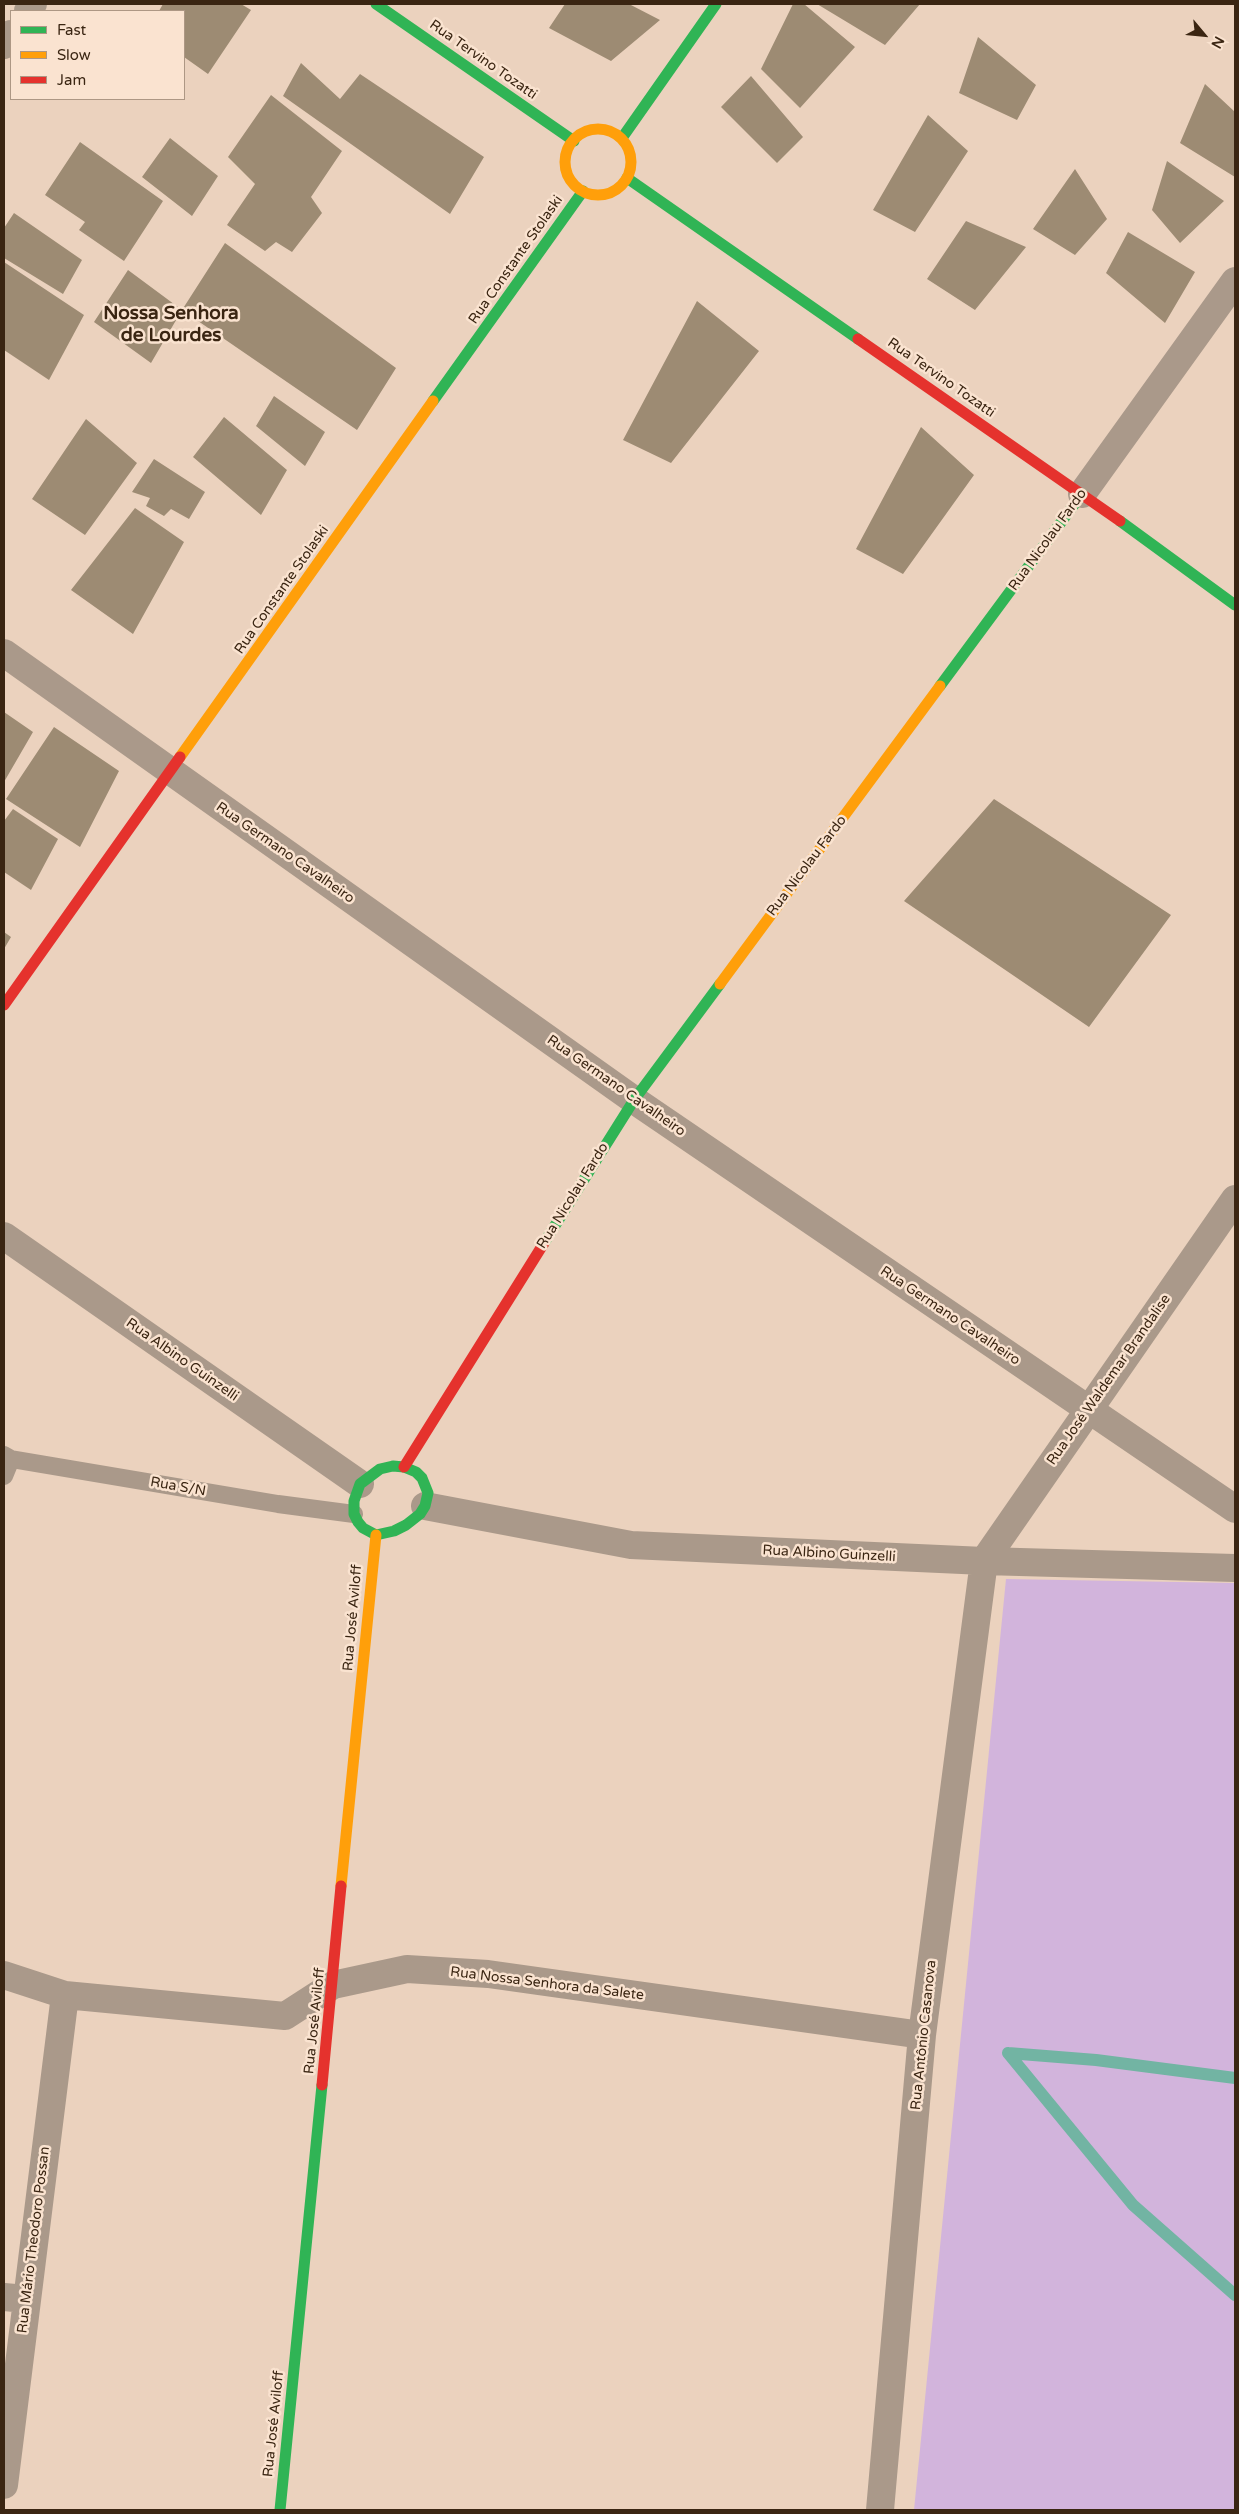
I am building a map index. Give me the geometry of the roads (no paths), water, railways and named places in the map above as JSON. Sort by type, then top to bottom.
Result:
[{"type":"street","name":"Rua Tervino Tozatti","points":[[376,4],[574,141]]},
{"type":"street","points":[[622,138],[716,4]]},
{"type":"street","points":[[592,130],[613,132],[622,138],[631,157],[631,168],[621,186],[603,195],[583,191],[575,185],[566,168],[568,149],[574,141],[592,130]]},
{"type":"street","name":"Rua Tervino Tozatti","points":[[627,178],[1082,494],[1235,605]]},
{"type":"street","name":"Rua Constante Stolaski","points":[[4,1005],[583,191]]},
{"type":"street","name":"Rua Nicolau Fardo","points":[[404,1467],[634,1100],[1082,494],[1235,281]]},
{"type":"street","name":"Rua Germano Cavalheiro","points":[[4,653],[634,1100],[1235,1509]]},
{"type":"street","name":"Rua José Waldemar Brandalise","points":[[984,1561],[1235,1199]]},
{"type":"street","name":"Rua Albino Guinzelli","points":[[4,1236],[360,1484]]},
{"type":"street","points":[[393,1466],[404,1467],[416,1472],[426,1485],[428,1493],[426,1506],[420,1514],[406,1525],[394,1531],[376,1535],[363,1528],[354,1514],[354,1501],[360,1484],[380,1469],[393,1466]]},
{"type":"street","name":"Rua Albino Guinzelli","points":[[426,1506],[630,1545],[984,1561],[1235,1568]]},
{"type":"street","name":"Rua José Aviloff","points":[[280,2510],[376,1535]]},
{"type":"street","name":"Rua Antônio Casanova","points":[[880,2510],[922,2035],[984,1561]]},
{"type":"street","name":"Rua Nossa Senhora da Salete","points":[[4,1975],[65,1995],[285,2016],[333,1985],[407,1969],[488,1974],[922,2035]]},
{"type":"street","name":"Rua Mário Theodoro Possan","points":[[4,2485],[15,2298],[65,1995]]},
{"type":"lane","points":[[4,1476],[7,1457]]},
{"type":"lane","name":"Rua S/N","points":[[7,1457],[278,1504],[354,1514]]},
{"type":"waterway","points":[[1008,2053],[1133,2205],[1235,2295]]},
{"type":"waterway","points":[[1008,2053],[1096,2060],[1235,2078]]},
{"type":"district","name":"Nossa Senhora de Lourdes","points":[[171,325]]}]
